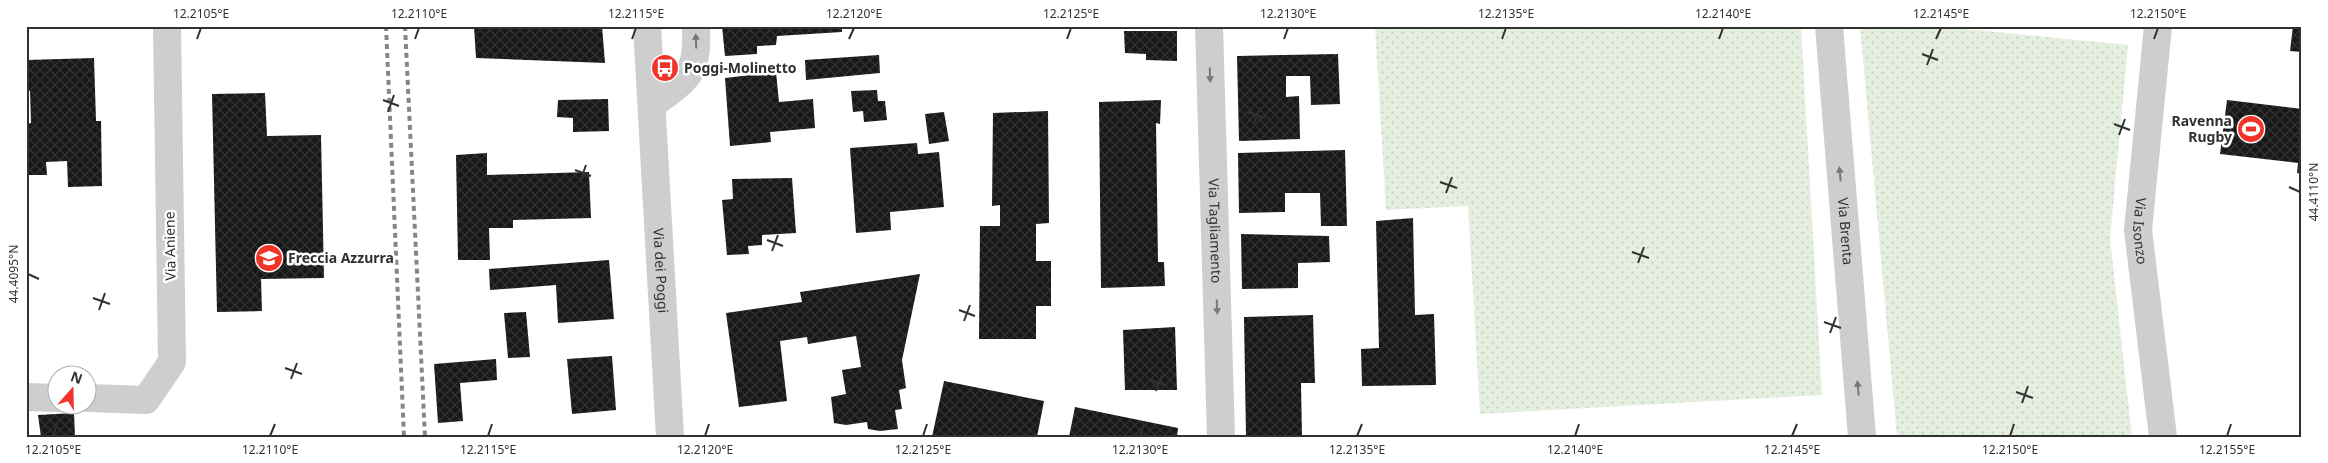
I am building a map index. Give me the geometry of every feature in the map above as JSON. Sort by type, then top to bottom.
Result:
[{"type":"street","name":"Via Aniene","points":[[98,398],[146,400],[172,362],[167,26]]},
{"type":"street","name":"Via dei Poggi","points":[[647,26],[670,437]]},
{"type":"street","points":[[652,106],[691,73],[697,50],[696,26]]},
{"type":"street","name":"Via Tagliamento","points":[[1209,26],[1221,437]]},
{"type":"street","name":"Via Brenta","points":[[1829,26],[1862,437]]},
{"type":"street","name":"Via Isonzo","points":[[2157,36],[2138,230],[2163,437]]},
{"type":"street","points":[[26,397],[48,398]]},
{"type":"green space","points":[[1375,26],[1801,26],[1822,395],[1480,414],[1468,206],[1386,210]]},
{"type":"green space","points":[[1860,26],[1936,26],[2128,45],[2110,239],[2132,437],[1897,437]]},
{"type":"building","points":[[474,26],[602,26],[605,63],[476,58]]},
{"type":"building","points":[[722,26],[842,26],[842,32],[777,36],[776,45],[757,46],[757,54],[725,56]]},
{"type":"building","points":[[2293,26],[2302,26],[2302,52],[2290,51]]},
{"type":"building","points":[[1124,31],[1177,31],[1177,61],[1146,60],[1146,54],[1125,53]]},
{"type":"building","points":[[1338,54],[1340,104],[1311,105],[1310,76],[1286,76],[1286,97],[1299,96],[1300,139],[1239,141],[1237,56]]},
{"type":"building","points":[[879,55],[880,73],[806,80],[805,60]]},
{"type":"building","points":[[94,58],[96,121],[101,121],[102,186],[68,187],[67,161],[46,162],[47,175],[26,175],[26,124],[31,123],[30,91],[26,91],[26,60]]},
{"type":"building","points":[[776,72],[779,102],[813,99],[815,128],[770,132],[771,142],[730,146],[725,78]]},
{"type":"building","points":[[877,90],[878,101],[885,101],[887,120],[864,122],[863,111],[853,112],[851,91]]},
{"type":"building","points":[[265,93],[267,136],[321,135],[324,278],[261,279],[262,311],[217,312],[212,94]]},
{"type":"building","points":[[608,99],[609,131],[573,132],[573,118],[557,117],[558,100]]},
{"type":"building","points":[[1161,100],[1160,124],[1156,123],[1158,262],[1164,262],[1165,286],[1101,288],[1099,102]]},
{"type":"building","points":[[2227,100],[2302,109],[2302,174],[2297,173],[2298,163],[2220,154]]},
{"type":"building","points":[[1048,111],[1049,223],[1036,224],[1036,261],[1051,261],[1051,306],[1036,306],[1036,339],[979,339],[980,226],[1000,226],[1000,205],[992,206],[993,113]]},
{"type":"building","points":[[944,112],[949,141],[929,144],[925,114]]},
{"type":"building","points":[[917,143],[918,154],[939,152],[944,207],[890,212],[891,230],[856,233],[850,148]]},
{"type":"building","points":[[1345,150],[1347,226],[1321,226],[1320,193],[1285,193],[1285,212],[1239,213],[1238,153]]},
{"type":"building","points":[[487,153],[487,175],[589,172],[591,218],[513,220],[513,228],[489,228],[490,260],[458,260],[456,155]]},
{"type":"building","points":[[792,178],[796,233],[762,235],[762,245],[748,246],[749,254],[727,255],[722,200],[733,199],[732,179]]},
{"type":"building","points":[[1413,218],[1415,315],[1434,314],[1436,385],[1362,386],[1361,349],[1379,348],[1376,221]]},
{"type":"building","points":[[1241,234],[1329,236],[1330,262],[1298,263],[1298,288],[1242,289]]},
{"type":"building","points":[[609,260],[614,319],[558,323],[556,285],[490,290],[489,269]]},
{"type":"building","points":[[920,274],[902,360],[906,388],[899,390],[902,409],[895,410],[898,429],[880,431],[868,429],[867,422],[846,425],[834,423],[831,397],[846,394],[842,370],[861,367],[856,336],[808,344],[807,337],[780,341],[787,401],[739,407],[726,313],[802,302],[800,292]]},
{"type":"building","points":[[526,312],[530,357],[508,358],[504,313]]},
{"type":"building","points":[[1313,315],[1315,383],[1301,383],[1302,437],[1246,437],[1244,317]]},
{"type":"building","points":[[1175,327],[1177,390],[1125,390],[1123,330]]},
{"type":"building","points":[[612,356],[616,410],[572,414],[567,359]]},
{"type":"building","points":[[496,359],[497,380],[460,383],[463,421],[438,423],[434,364]]},
{"type":"building","points":[[944,381],[1044,401],[1037,437],[932,437]]},
{"type":"building","points":[[1075,407],[1178,428],[1177,437],[1069,437]]},
{"type":"building","points":[[38,415],[74,416],[75,437],[41,437]]},
{"type":"railway","points":[[386,26],[404,437]]},
{"type":"railway","points":[[405,26],[425,437]]},
{"type":"place","name":"Poggi-Molinetto","points":[[665,68]]},
{"type":"place","name":"Ravenna Rugby","points":[[2251,129]]},
{"type":"place","name":"Freccia Azzurra","points":[[269,258]]}]
